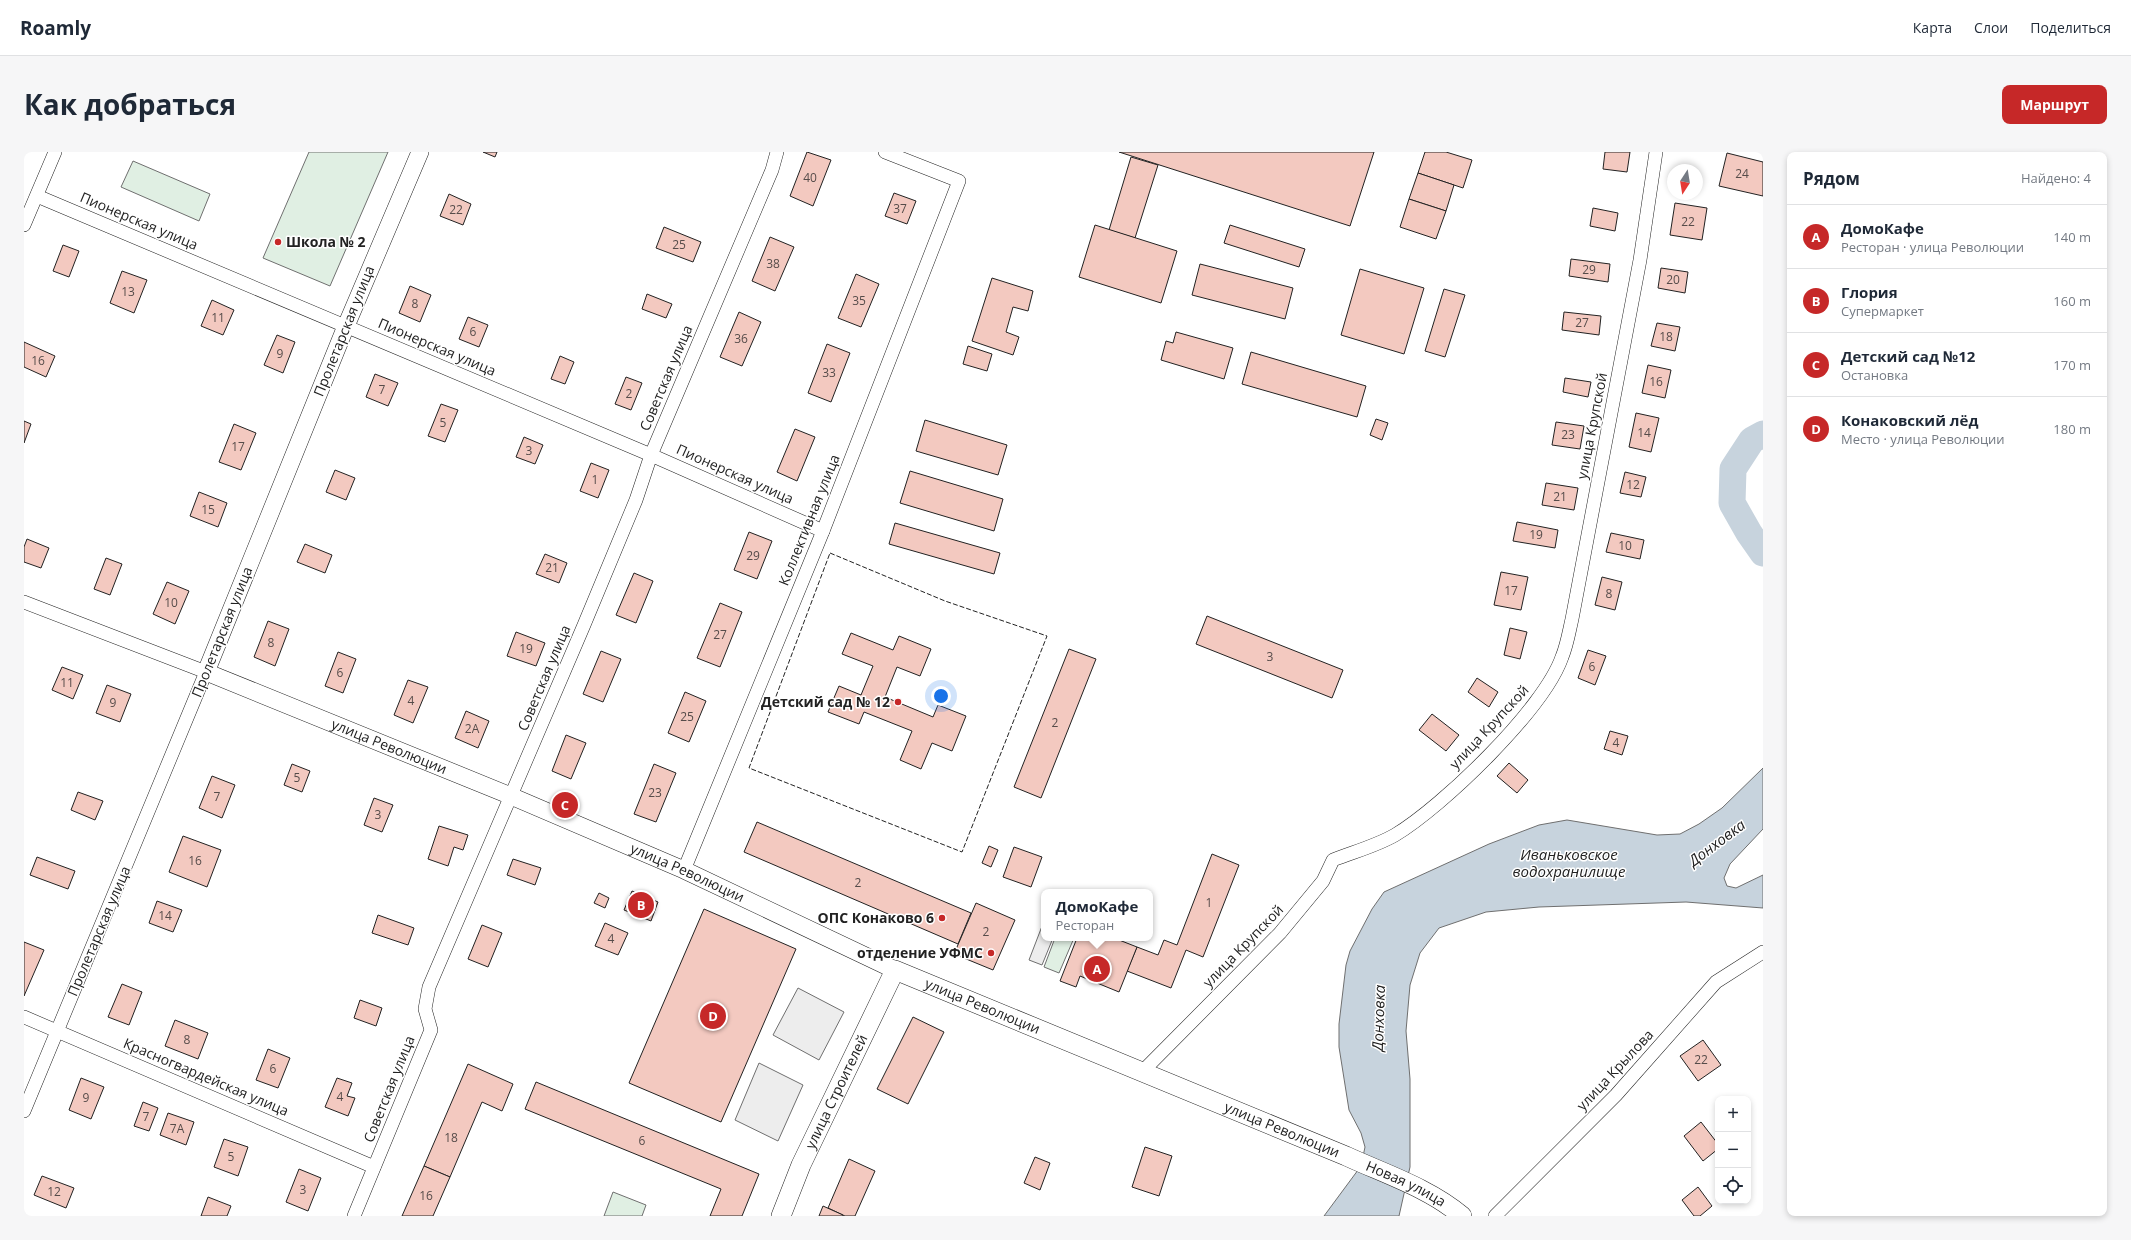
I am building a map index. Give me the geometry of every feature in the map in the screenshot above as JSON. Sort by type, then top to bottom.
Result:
[{"type":"main road","name":"улица Революции","points":[[895,970],[1142,1072],[1210,1098],[1346,1156]]},
{"type":"main road","name":"улица Строителей","points":[[781,1216],[801,1165],[895,970]]},
{"type":"main road","name":"Новая улица","points":[[1346,1156],[1417,1188],[1449,1205],[1462,1216]]},
{"type":"street","points":[[24,225],[55,152]]},
{"type":"street","name":"Пролетарская улица","points":[[24,1111],[206,672],[346,326],[420,152]]},
{"type":"street","name":"Советская улица","points":[[354,1216],[431,1030],[425,1009],[429,987],[636,500],[651,454],[768,177],[777,152]]},
{"type":"street","points":[[885,152],[912,157]]},
{"type":"street","name":"улица Крупской","points":[[1142,1072],[1280,933],[1323,881],[1333,860],[1394,836],[1434,806],[1488,755],[1545,691],[1562,658],[1572,619],[1640,260],[1656,152]]},
{"type":"street","name":"Коллективная улица","points":[[684,870],[823,531],[959,181],[912,157]]},
{"type":"street","name":"Пионерская улица","points":[[37,196],[651,454],[823,531]]},
{"type":"street","name":"улица Революции","points":[[24,602],[206,672],[511,796],[684,870],[895,970]]},
{"type":"street","name":"улица Крылова","points":[[1495,1216],[1616,1096],[1716,982],[1763,952]]},
{"type":"street","name":"Красногвардейская улица","points":[[24,1017],[374,1167]]},
{"type":"green space","points":[[309,152],[388,152],[330,286],[263,258]]},
{"type":"green space","points":[[133,161],[210,194],[199,221],[121,187]]},
{"type":"green space","points":[[1054,941],[1073,941],[1059,973],[1044,967]]},
{"type":"green space","points":[[613,1192],[646,1205],[642,1216],[604,1216]]},
{"type":"shaded area","points":[[1041,929],[1041,941],[1052,941],[1042,965],[1029,960]]},
{"type":"shaded area","points":[[798,988],[844,1012],[819,1060],[773,1035]]},
{"type":"shaded area","points":[[759,1063],[803,1085],[778,1141],[735,1120]]},
{"type":"water","name":"Иваньковское водохранилище","points":[[1763,768],[1763,829],[1730,864],[1724,878],[1727,886],[1736,888],[1763,875],[1763,908],[1686,902],[1539,907],[1486,912],[1439,928],[1420,953],[1410,985],[1406,1031],[1410,1079],[1410,1167],[1399,1216],[1324,1216],[1361,1166],[1365,1147],[1361,1133],[1349,1110],[1339,1047],[1339,1024],[1346,965],[1350,951],[1372,909],[1384,892],[1489,844],[1539,825],[1567,820],[1657,835],[1680,834],[1699,824],[1722,808]]},
{"type":"building","points":[[483,152],[497,152],[495,157]]},
{"type":"building","points":[[807,152],[831,160],[813,206],[790,196]]},
{"type":"building","points":[[1119,152],[1374,152],[1350,226]]},
{"type":"building","points":[[1425,152],[1446,152],[1472,160],[1463,188],[1418,173]]},
{"type":"building","points":[[1605,152],[1630,152],[1627,172],[1603,169]]},
{"type":"building","points":[[1727,153],[1763,162],[1763,196],[1719,186]]},
{"type":"building","points":[[1131,157],[1158,165],[1135,238],[1109,230]]},
{"type":"building","points":[[1418,173],[1454,185],[1446,211],[1409,199]]},
{"type":"building","points":[[894,193],[916,201],[907,224],[885,216]]},
{"type":"building","points":[[449,194],[471,204],[463,225],[440,216]]},
{"type":"building","points":[[1409,199],[1446,211],[1436,239],[1400,227]]},
{"type":"building","points":[[1675,203],[1707,208],[1702,240],[1670,235]]},
{"type":"building","points":[[1593,208],[1618,213],[1615,231],[1590,226]]},
{"type":"building","points":[[1095,225],[1177,251],[1161,303],[1079,277]]},
{"type":"building","points":[[1230,225],[1305,249],[1299,267],[1224,243]]},
{"type":"building","points":[[664,227],[701,242],[693,262],[656,248]]},
{"type":"building","points":[[770,237],[794,247],[775,291],[752,281]]},
{"type":"building","points":[[63,245],[79,251],[69,277],[53,271]]},
{"type":"building","points":[[1571,259],[1610,264],[1608,282],[1569,276]]},
{"type":"building","points":[[1200,264],[1293,288],[1285,319],[1192,295]]},
{"type":"building","points":[[1661,268],[1688,272],[1685,293],[1658,288]]},
{"type":"building","points":[[1360,269],[1424,288],[1404,354],[1341,335]]},
{"type":"building","points":[[122,271],[147,280],[134,313],[110,303]]},
{"type":"building","points":[[856,274],[879,284],[861,327],[838,318]]},
{"type":"building","points":[[992,278],[1033,291],[1028,311],[1013,307],[1006,332],[1019,337],[1013,355],[972,341]]},
{"type":"building","points":[[410,286],[431,295],[420,322],[399,313]]},
{"type":"building","points":[[1444,289],[1465,295],[1445,357],[1425,351]]},
{"type":"building","points":[[647,294],[672,304],[666,318],[642,309]]},
{"type":"building","points":[[212,300],[234,310],[223,335],[201,326]]},
{"type":"building","points":[[739,312],[761,322],[742,366],[720,357]]},
{"type":"building","points":[[1564,312],[1601,316],[1599,335],[1562,330]]},
{"type":"building","points":[[468,317],[488,325],[479,347],[459,339]]},
{"type":"building","points":[[1657,323],[1680,327],[1675,351],[1651,346]]},
{"type":"building","points":[[1176,332],[1233,348],[1224,379],[1161,360],[1166,341],[1173,343]]},
{"type":"building","points":[[277,335],[295,342],[283,373],[264,365]]},
{"type":"building","points":[[24,342],[55,356],[46,377],[24,367]]},
{"type":"building","points":[[827,344],[850,353],[831,402],[808,393]]},
{"type":"building","points":[[968,346],[992,354],[987,371],[963,364]]},
{"type":"building","points":[[1251,352],[1366,386],[1357,417],[1242,384]]},
{"type":"building","points":[[560,356],[574,362],[565,384],[551,379]]},
{"type":"building","points":[[1648,365],[1671,370],[1665,398],[1642,393]]},
{"type":"building","points":[[375,374],[398,383],[388,406],[366,397]]},
{"type":"building","points":[[626,377],[642,383],[631,410],[615,404]]},
{"type":"building","points":[[1565,378],[1591,382],[1588,397],[1563,392]]},
{"type":"building","points":[[441,404],[458,410],[445,442],[428,436]]},
{"type":"building","points":[[1636,413],[1659,418],[1651,452],[1629,447]]},
{"type":"building","points":[[1376,419],[1388,423],[1382,440],[1370,435]]},
{"type":"building","points":[[925,420],[1007,445],[998,475],[916,451]]},
{"type":"building","points":[[24,421],[31,424],[24,443]]},
{"type":"building","points":[[1556,422],[1584,426],[1580,449],[1552,445]]},
{"type":"building","points":[[234,424],[256,433],[241,470],[219,462]]},
{"type":"building","points":[[795,429],[815,437],[797,481],[777,472]]},
{"type":"building","points":[[524,437],[543,445],[535,464],[516,457]]},
{"type":"building","points":[[591,463],[609,470],[598,498],[580,491]]},
{"type":"building","points":[[335,470],[355,478],[346,500],[326,492]]},
{"type":"building","points":[[910,471],[1003,499],[994,531],[900,503]]},
{"type":"building","points":[[1625,472],[1646,477],[1641,497],[1620,493]]},
{"type":"building","points":[[1546,483],[1578,488],[1574,510],[1542,505]]},
{"type":"building","points":[[199,492],[227,503],[218,527],[190,516]]},
{"type":"building","points":[[1517,522],[1558,530],[1555,548],[1513,541]]},
{"type":"building","points":[[895,523],[1000,553],[994,574],[889,544]]},
{"type":"building","points":[[749,532],[772,541],[757,579],[734,570]]},
{"type":"building","points":[[1611,533],[1644,540],[1640,559],[1606,552]]},
{"type":"building","points":[[27,539],[49,548],[41,568],[24,562],[24,547]]},
{"type":"building","points":[[305,544],[332,555],[325,573],[297,562]]},
{"type":"building","points":[[545,554],[567,563],[559,583],[536,574]]},
{"type":"building","points":[[106,558],[122,564],[110,595],[94,589]]},
{"type":"building","points":[[1501,572],[1528,577],[1521,610],[1494,605]]},
{"type":"building","points":[[634,573],[653,581],[636,623],[616,615]]},
{"type":"building","points":[[1602,577],[1622,582],[1615,610],[1595,605]]},
{"type":"building","points":[[167,582],[189,591],[175,624],[153,614]]},
{"type":"building","points":[[720,603],[742,612],[720,667],[697,658]]},
{"type":"building","points":[[1207,616],[1343,670],[1332,698],[1196,644]]},
{"type":"building","points":[[268,621],[289,629],[275,666],[254,657]]},
{"type":"building","points":[[1510,628],[1527,632],[1520,659],[1504,655]]},
{"type":"building","points":[[516,632],[545,643],[536,666],[507,656]]},
{"type":"building","points":[[851,633],[893,650],[899,636],[931,649],[920,676],[897,667],[885,697],[933,717],[938,705],[966,716],[952,751],[932,743],[921,769],[900,760],[912,731],[864,712],[859,724],[828,712],[839,686],[861,695],[873,666],[842,654]]},
{"type":"building","points":[[1069,649],[1096,659],[1041,798],[1014,787]]},
{"type":"building","points":[[1588,650],[1606,656],[1595,685],[1578,678]]},
{"type":"building","points":[[601,651],[621,659],[603,702],[583,694]]},
{"type":"building","points":[[338,652],[356,659],[343,693],[325,686]]},
{"type":"building","points":[[62,667],[83,675],[73,699],[52,690]]},
{"type":"building","points":[[1477,678],[1498,692],[1489,707],[1468,692]]},
{"type":"building","points":[[408,680],[428,687],[413,723],[394,715]]},
{"type":"building","points":[[107,685],[131,694],[120,722],[96,713]]},
{"type":"building","points":[[685,692],[706,701],[689,742],[668,733]]},
{"type":"building","points":[[466,711],[489,721],[478,748],[455,738]]},
{"type":"building","points":[[1432,714],[1459,735],[1446,751],[1419,730]]},
{"type":"building","points":[[1610,731],[1628,736],[1622,755],[1604,749]]},
{"type":"building","points":[[566,735],[586,743],[571,779],[552,771]]},
{"type":"building","points":[[1509,763],[1528,780],[1517,793],[1497,776]]},
{"type":"building","points":[[292,764],[310,771],[302,792],[284,785]]},
{"type":"building","points":[[654,764],[676,773],[656,822],[634,814]]},
{"type":"building","points":[[212,776],[235,785],[222,818],[199,808]]},
{"type":"building","points":[[78,792],[103,801],[95,820],[71,810]]},
{"type":"building","points":[[374,798],[393,805],[382,832],[364,825]]},
{"type":"building","points":[[757,822],[971,913],[958,944],[744,852]]},
{"type":"building","points":[[439,826],[468,835],[463,850],[454,847],[448,866],[428,859]]},
{"type":"building","points":[[183,836],[221,850],[207,887],[169,872]]},
{"type":"building","points":[[989,846],[998,850],[991,867],[982,863]]},
{"type":"building","points":[[1014,847],[1042,857],[1031,887],[1003,877]]},
{"type":"building","points":[[1212,854],[1239,865],[1203,957],[1186,950],[1171,988],[1127,971],[1137,947],[1158,955],[1164,940],[1177,945]]},
{"type":"building","points":[[37,857],[75,871],[68,889],[30,875]]},
{"type":"building","points":[[513,859],[541,868],[535,885],[507,875]]},
{"type":"building","points":[[632,891],[658,902],[651,921],[624,910]]},
{"type":"building","points":[[599,893],[609,898],[605,908],[594,903]]},
{"type":"building","points":[[157,901],[182,910],[173,932],[149,923]]},
{"type":"building","points":[[976,903],[1015,920],[993,970],[954,954]]},
{"type":"building","points":[[704,909],[796,949],[721,1122],[629,1083]]},
{"type":"building","points":[[378,915],[414,928],[408,945],[372,933]]},
{"type":"building","points":[[605,923],[628,933],[618,955],[595,946]]},
{"type":"building","points":[[482,925],[502,933],[488,967],[468,959]]},
{"type":"building","points":[[1076,941],[1122,941],[1137,947],[1119,992],[1080,976],[1076,987],[1060,981]]},
{"type":"building","points":[[24,942],[44,950],[24,996]]},
{"type":"building","points":[[122,984],[142,992],[129,1025],[108,1017]]},
{"type":"building","points":[[360,1000],[382,1008],[376,1026],[354,1018]]},
{"type":"building","points":[[913,1017],[944,1032],[908,1104],[877,1089]]},
{"type":"building","points":[[175,1020],[208,1033],[198,1059],[165,1046]]},
{"type":"building","points":[[1703,1040],[1721,1065],[1698,1081],[1680,1056]]},
{"type":"building","points":[[268,1049],[290,1058],[278,1088],[256,1080]]},
{"type":"building","points":[[468,1064],[513,1084],[502,1111],[482,1102],[450,1177],[424,1166]]},
{"type":"building","points":[[81,1078],[104,1087],[91,1119],[69,1110]]},
{"type":"building","points":[[337,1078],[352,1083],[347,1096],[355,1098],[348,1116],[325,1107]]},
{"type":"building","points":[[536,1082],[759,1174],[742,1216],[710,1216],[721,1189],[525,1109]]},
{"type":"building","points":[[143,1102],[158,1108],[149,1131],[134,1126]]},
{"type":"building","points":[[168,1113],[194,1122],[186,1145],[160,1135]]},
{"type":"building","points":[[1701,1122],[1715,1140],[1715,1151],[1703,1161],[1684,1136]]},
{"type":"building","points":[[224,1139],[248,1147],[238,1176],[214,1167]]},
{"type":"building","points":[[1145,1147],[1172,1156],[1159,1196],[1132,1187]]},
{"type":"building","points":[[1035,1157],[1050,1163],[1040,1190],[1024,1183]]},
{"type":"building","points":[[849,1159],[875,1171],[855,1216],[845,1216],[828,1208]]},
{"type":"building","points":[[424,1166],[450,1177],[433,1216],[402,1216]]},
{"type":"building","points":[[299,1169],[321,1178],[308,1211],[286,1202]]},
{"type":"building","points":[[42,1176],[74,1188],[66,1208],[34,1195]]},
{"type":"building","points":[[1698,1187],[1712,1206],[1700,1216],[1694,1216],[1682,1200]]},
{"type":"building","points":[[208,1197],[231,1206],[227,1216],[201,1216]]},
{"type":"building","points":[[823,1206],[843,1215],[843,1216],[819,1216]]},
{"type":"waterway","name":"Донховка","points":[[1763,434],[1752,440],[1733,469],[1732,503],[1749,533],[1763,553]]},
{"type":"fence","points":[[830,553],[945,601],[1047,636],[962,852],[749,768],[830,553]]},
{"type":"place","name":"Школа № 2","points":[[278,242]]},
{"type":"place","name":"Детский сад № 12","points":[[898,702]]},
{"type":"place","name":"Детский сад №12","points":[[565,805]]},
{"type":"place","name":"Глория","points":[[641,905]]},
{"type":"place","name":"ОПС Конаково 6","points":[[942,918]]},
{"type":"place","name":"отделение УФМС","points":[[991,953]]},
{"type":"place","name":"ДомоКафе","points":[[1097,969]]},
{"type":"place","name":"Конаковский лёд","points":[[713,1016]]}]
